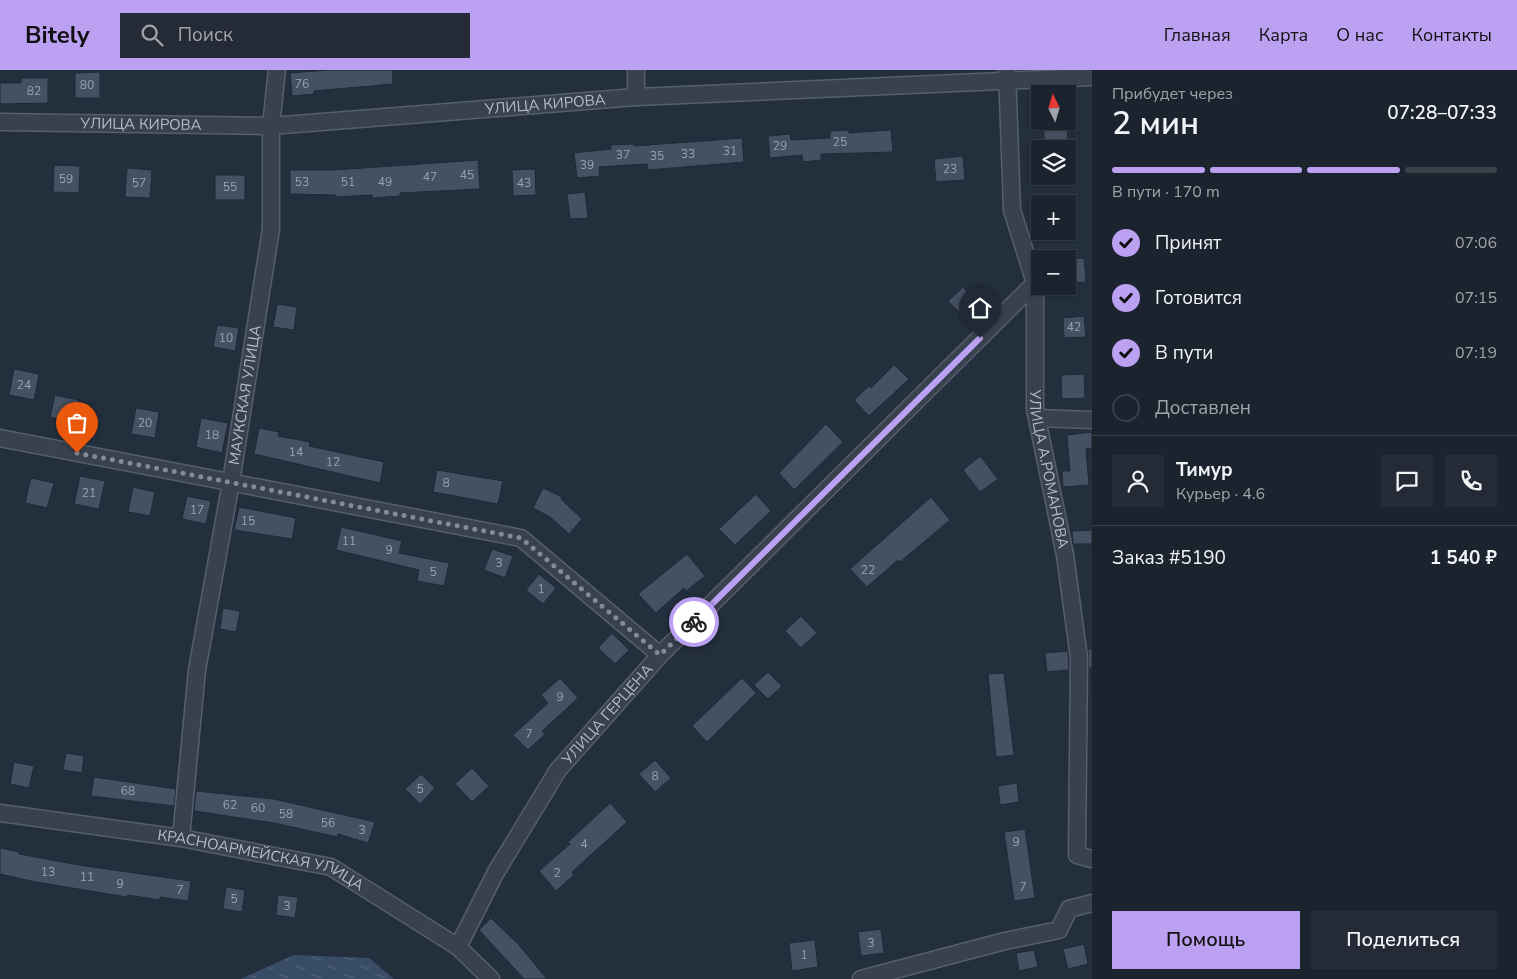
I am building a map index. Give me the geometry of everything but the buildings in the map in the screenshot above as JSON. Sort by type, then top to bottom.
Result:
[{"type":"street","name":"МАУКСКАЯ УЛИЦА","points":[[181,838],[197,670],[231,482],[271,229],[271,126],[277,70]]},
{"type":"street","points":[[636,70],[636,97]]},
{"type":"street","name":"УЛИЦА КИРОВА","points":[[0,122],[271,126],[636,97],[1006,76],[1092,77]]},
{"type":"street","name":"УЛИЦА А.РОМАНОВА","points":[[1006,76],[1012,210],[1031,268]]},
{"type":"street","name":"УЛИЦА ГЕРЦЕНА","points":[[458,947],[496,872],[558,770],[660,655],[1031,288]]},
{"type":"street","name":"УЛИЦА А.РОМАНОВА","points":[[1036,295],[1035,409],[1065,555],[1079,658],[1077,854],[1092,859]]},
{"type":"street","points":[[1037,418],[1092,420]]},
{"type":"street","points":[[0,438],[521,538],[660,655]]},
{"type":"street","name":"КРАСНОАРМЕЙСКАЯ УЛИЦА","points":[[0,813],[181,838],[331,867],[458,947],[491,979]]},
{"type":"street","points":[[861,979],[1005,941],[1059,930],[1069,909],[1092,902]]},
{"type":"water","points":[[294,955],[369,958],[394,979],[241,979]]},
{"type":"way so far","points":[[77,453],[521,538],[660,655],[694,622]]},
{"type":"route","points":[[694,622],[980,338]]}]
